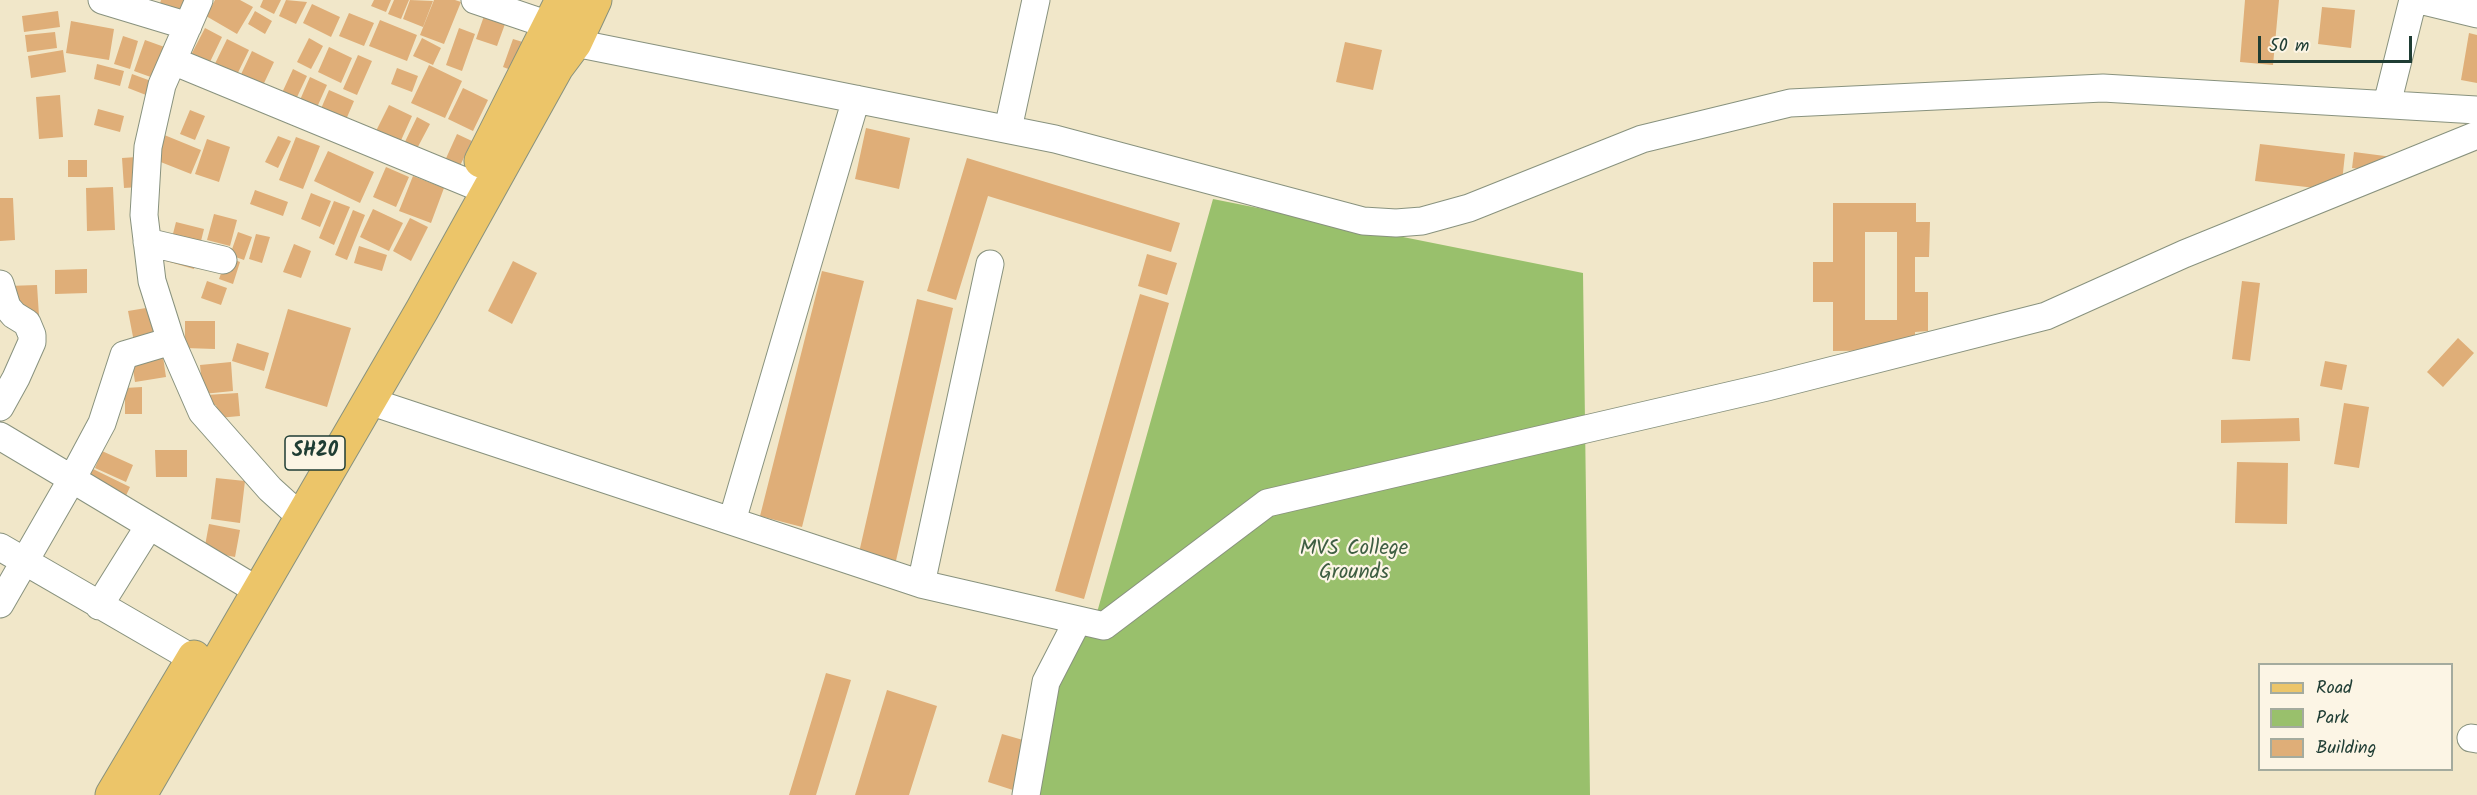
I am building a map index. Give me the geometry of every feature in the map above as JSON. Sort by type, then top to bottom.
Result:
[{"type":"main road","name":"SH20","points":[[112,795],[202,665],[294,511],[479,186],[557,67],[562,23],[595,0]]},
{"type":"main road","name":"SH20","points":[[294,511],[369,400],[479,186]]},
{"type":"main road","name":"SH20","points":[[140,795],[202,665]]},
{"type":"street","points":[[102,0],[188,26]]},
{"type":"street","points":[[199,0],[162,86],[148,147],[144,215],[152,281],[171,341],[202,412],[270,489],[294,511]]},
{"type":"street","points":[[475,0],[856,99],[1055,139],[1363,221],[1396,224],[1422,221],[1469,208],[1641,139],[1790,103],[2103,88],[2477,110]]},
{"type":"street","points":[[1008,129],[1036,0]]},
{"type":"street","points":[[2387,104],[2413,0]]},
{"type":"street","points":[[2419,0],[2477,14]]},
{"type":"street","points":[[173,61],[479,186]]},
{"type":"street","points":[[732,521],[856,99]]},
{"type":"street","points":[[369,400],[921,584],[1104,626],[1267,504],[1767,387],[2046,316],[2184,254],[2477,135]]},
{"type":"street","points":[[147,242],[223,260]]},
{"type":"street","points":[[921,584],[990,264]]},
{"type":"street","points":[[0,284],[7,307],[14,315],[27,323],[32,334],[32,342],[0,406]]},
{"type":"street","points":[[0,604],[102,423],[124,355],[171,341]]},
{"type":"street","points":[[0,436],[250,586]]},
{"type":"street","points":[[99,606],[149,526]]},
{"type":"street","points":[[0,547],[202,665]]},
{"type":"street","points":[[1026,795],[1046,682],[1078,620]]},
{"type":"green space","name":"MVS College Grounds","points":[[1213,199],[1583,273],[1590,795],[1025,795],[1050,693],[1098,609]]},
{"type":"building","points":[[161,0],[188,0],[183,15],[159,7]]},
{"type":"building","points":[[215,0],[240,0],[253,7],[237,34],[206,16]]},
{"type":"building","points":[[263,0],[281,0],[274,14],[260,7]]},
{"type":"building","points":[[286,0],[307,2],[296,24],[279,16]]},
{"type":"building","points":[[374,0],[391,0],[386,12],[371,6]]},
{"type":"building","points":[[394,0],[409,0],[401,19],[388,14]]},
{"type":"building","points":[[410,0],[433,1],[423,27],[403,19]]},
{"type":"building","points":[[434,0],[461,2],[444,44],[420,35]]},
{"type":"building","points":[[2245,0],[2279,0],[2273,65],[2240,62]]},
{"type":"building","points":[[312,4],[340,17],[331,37],[303,23]]},
{"type":"building","points":[[2322,7],[2355,10],[2351,48],[2318,44]]},
{"type":"building","points":[[58,11],[60,27],[24,32],[22,16]]},
{"type":"building","points":[[255,11],[272,21],[265,34],[248,24]]},
{"type":"building","points":[[349,13],[374,23],[364,46],[339,36]]},
{"type":"building","points":[[484,16],[505,24],[497,46],[476,39]]},
{"type":"building","points":[[380,20],[417,35],[407,61],[369,46]]},
{"type":"building","points":[[71,21],[114,29],[109,60],[66,53]]},
{"type":"building","points":[[205,28],[222,37],[209,64],[191,55]]},
{"type":"building","points":[[459,28],[475,34],[462,71],[446,65]]},
{"type":"building","points":[[55,32],[57,48],[27,52],[25,35]]},
{"type":"building","points":[[2469,33],[2477,35],[2477,83],[2461,80]]},
{"type":"building","points":[[123,36],[138,41],[130,69],[114,64]]},
{"type":"building","points":[[309,38],[323,46],[311,69],[297,62]]},
{"type":"building","points":[[422,38],[441,48],[433,65],[413,56]]},
{"type":"building","points":[[227,39],[249,50],[231,87],[209,76]]},
{"type":"building","points":[[513,39],[529,44],[519,73],[503,67]]},
{"type":"building","points":[[145,40],[170,49],[159,80],[134,71]]},
{"type":"building","points":[[1345,42],[1382,50],[1373,90],[1336,82]]},
{"type":"building","points":[[329,47],[352,58],[341,83],[318,72]]},
{"type":"building","points":[[63,50],[66,72],[31,78],[28,56]]},
{"type":"building","points":[[252,51],[274,62],[257,98],[235,87]]},
{"type":"building","points":[[358,55],[372,61],[357,95],[343,89]]},
{"type":"building","points":[[97,64],[124,71],[120,86],[94,79]]},
{"type":"building","points":[[429,65],[462,81],[445,118],[411,103]]},
{"type":"building","points":[[397,68],[418,76],[412,92],[391,84]]},
{"type":"building","points":[[293,69],[307,76],[289,114],[275,108]]},
{"type":"building","points":[[132,74],[151,81],[146,95],[128,88]]},
{"type":"building","points":[[310,77],[327,85],[310,123],[293,116]]},
{"type":"building","points":[[463,88],[488,100],[473,131],[448,119]]},
{"type":"building","points":[[329,90],[354,101],[339,136],[314,125]]},
{"type":"building","points":[[60,95],[63,137],[39,139],[36,97]]},
{"type":"building","points":[[389,105],[412,116],[398,147],[374,135]]},
{"type":"building","points":[[98,109],[124,116],[120,132],[94,125]]},
{"type":"building","points":[[190,110],[205,116],[195,140],[180,134]]},
{"type":"building","points":[[417,117],[430,124],[412,158],[400,152]]},
{"type":"building","points":[[866,128],[910,138],[899,189],[855,179]]},
{"type":"building","points":[[157,132],[201,150],[191,174],[148,157]]},
{"type":"building","points":[[457,134],[472,141],[457,172],[443,165]]},
{"type":"building","points":[[278,136],[291,141],[278,168],[265,162]]},
{"type":"building","points":[[296,137],[320,146],[303,189],[279,180]]},
{"type":"building","points":[[207,139],[230,147],[219,182],[195,174]]},
{"type":"building","points":[[2260,144],[2345,154],[2341,191],[2255,181]]},
{"type":"building","points":[[328,151],[374,172],[360,203],[314,181]]},
{"type":"building","points":[[2354,152],[2408,159],[2406,175],[2352,168]]},
{"type":"building","points":[[137,157],[139,187],[124,188],[122,158]]},
{"type":"building","points":[[967,158],[1180,223],[1171,252],[988,196],[956,300],[927,291]]},
{"type":"building","points":[[68,160],[87,160],[87,177],[68,177]]},
{"type":"building","points":[[386,167],[409,177],[396,207],[373,197]]},
{"type":"building","points":[[413,176],[444,188],[431,223],[399,211]]},
{"type":"building","points":[[113,187],[115,230],[87,231],[86,188]]},
{"type":"building","points":[[255,190],[288,202],[283,216],[250,204]]},
{"type":"building","points":[[311,193],[331,201],[320,227],[301,219]]},
{"type":"building","points":[[0,198],[13,198],[15,240],[0,241]]},
{"type":"building","points":[[334,201],[350,207],[334,245],[319,238]]},
{"type":"building","points":[[1833,203],[1916,203],[1916,222],[1930,222],[1929,257],[1915,257],[1915,292],[1928,292],[1928,331],[1915,332],[1915,350],[1833,351],[1833,302],[1813,302],[1813,262],[1833,262]],"holes":[[[1865,232],[1897,232],[1897,320],[1865,320]]]},
{"type":"building","points":[[373,209],[403,223],[389,251],[360,237]]},
{"type":"building","points":[[353,210],[365,215],[347,260],[335,255]]},
{"type":"building","points":[[214,214],[237,220],[230,246],[207,240]]},
{"type":"building","points":[[410,218],[428,227],[411,261],[393,251]]},
{"type":"building","points":[[176,222],[204,229],[194,269],[166,261]]},
{"type":"building","points":[[238,232],[252,237],[244,260],[230,255]]},
{"type":"building","points":[[256,234],[270,237],[262,263],[249,259]]},
{"type":"building","points":[[294,244],[311,251],[301,278],[283,272]]},
{"type":"building","points":[[359,246],[387,255],[382,271],[354,263]]},
{"type":"building","points":[[1147,254],[1177,263],[1167,295],[1138,286]]},
{"type":"building","points":[[227,257],[240,262],[233,284],[219,279]]},
{"type":"building","points":[[513,261],[537,273],[512,324],[488,311]]},
{"type":"building","points":[[87,269],[87,293],[55,294],[55,270]]},
{"type":"building","points":[[822,271],[864,281],[802,527],[760,516]]},
{"type":"building","points":[[207,281],[227,288],[221,305],[201,298]]},
{"type":"building","points":[[2242,281],[2260,283],[2250,361],[2232,359]]},
{"type":"building","points":[[37,285],[39,316],[9,317],[8,286]]},
{"type":"building","points":[[1140,294],[1169,303],[1084,599],[1055,591]]},
{"type":"building","points":[[917,299],[953,308],[895,565],[858,557]]},
{"type":"building","points":[[152,307],[157,338],[134,342],[128,311]]},
{"type":"building","points":[[288,309],[351,328],[327,407],[265,388]]},
{"type":"building","points":[[185,321],[215,321],[215,349],[185,348]]},
{"type":"building","points":[[2458,338],[2474,353],[2443,387],[2427,372]]},
{"type":"building","points":[[237,343],[269,353],[264,371],[232,361]]},
{"type":"building","points":[[162,350],[166,377],[135,382],[131,356]]},
{"type":"building","points":[[2325,361],[2347,365],[2342,390],[2320,386]]},
{"type":"building","points":[[231,362],[233,391],[203,394],[200,365]]},
{"type":"building","points":[[142,387],[142,414],[125,414],[125,388]]},
{"type":"building","points":[[238,393],[240,416],[218,418],[216,405],[206,406],[206,395]]},
{"type":"building","points":[[2344,403],[2369,407],[2359,468],[2334,464]]},
{"type":"building","points":[[2299,418],[2300,441],[2221,443],[2221,420]]},
{"type":"building","points":[[155,450],[187,450],[187,477],[156,477]]},
{"type":"building","points":[[102,451],[133,465],[126,482],[95,468]]},
{"type":"building","points":[[2237,462],[2288,463],[2287,524],[2235,523]]},
{"type":"building","points":[[93,469],[130,487],[123,502],[86,484]]},
{"type":"building","points":[[216,478],[245,481],[240,523],[211,519]]},
{"type":"building","points":[[209,524],[240,530],[235,557],[204,551]]},
{"type":"building","points":[[826,673],[851,680],[816,795],[789,795]]},
{"type":"building","points":[[887,690],[937,706],[909,795],[855,795]]},
{"type":"building","points":[[1002,734],[1030,742],[1016,791],[988,782]]}]
